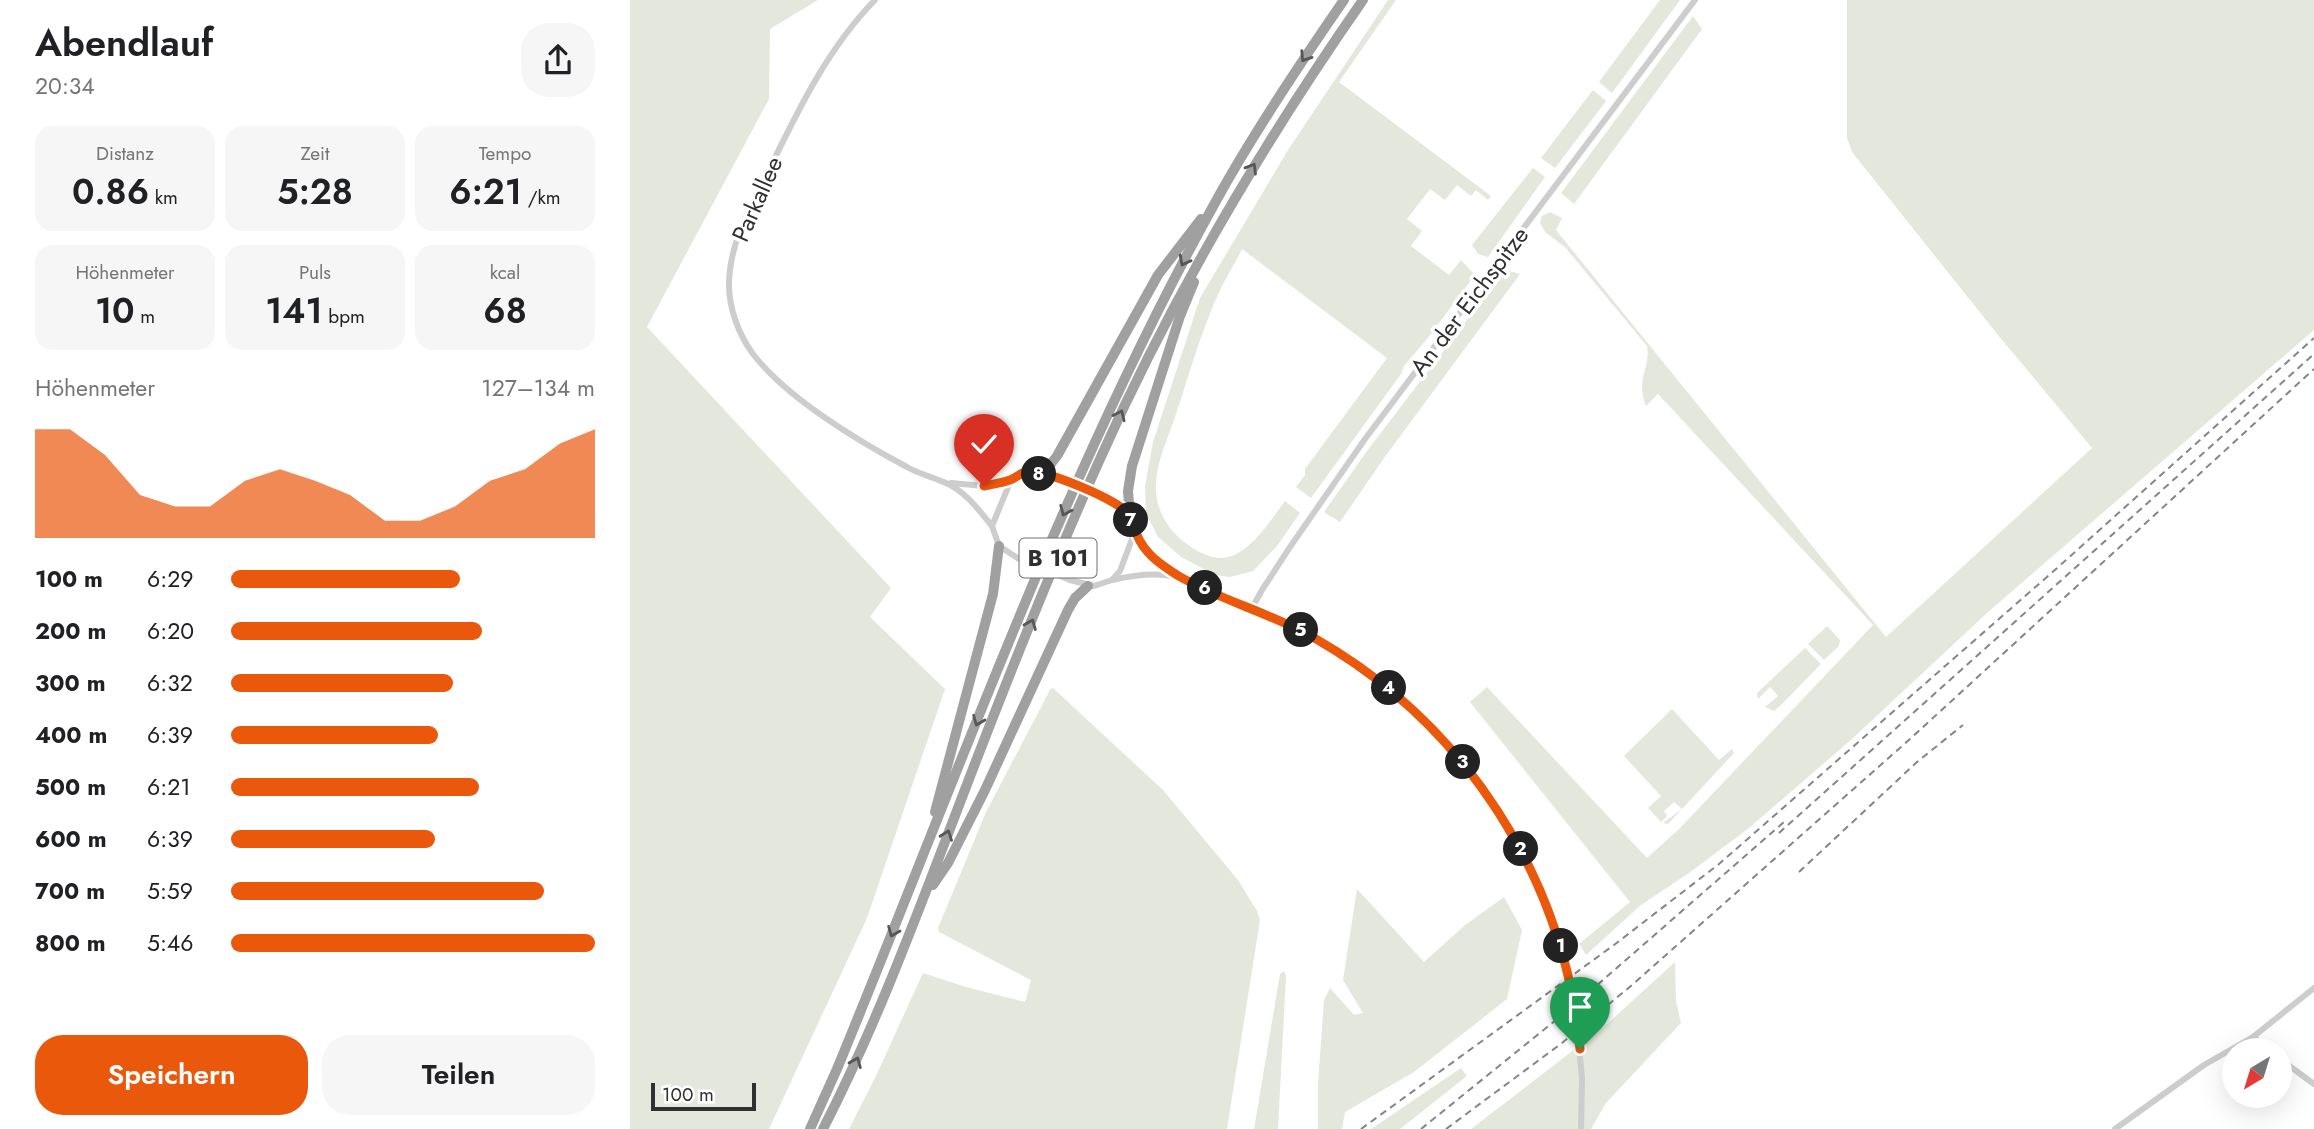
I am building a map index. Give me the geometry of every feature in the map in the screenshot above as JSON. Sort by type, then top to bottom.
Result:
[{"type":"highway","name":"B 101","points":[[810,1129],[842,1057],[1045,557],[1105,419],[1163,300],[1216,201],[1260,126],[1344,0]]},
{"type":"highway","name":"B 101","points":[[823,1129],[849,1080],[1099,460],[1156,340],[1218,228],[1290,108],[1363,0]]},
{"type":"highway","points":[[1048,476],[1158,275],[1216,201]]},
{"type":"highway","points":[[1130,517],[1128,491],[1132,466],[1180,316],[1218,228]]},
{"type":"highway","points":[[919,869],[993,594],[999,546]]},
{"type":"highway","points":[[923,900],[948,863],[985,790],[1068,610],[1075,598],[1088,586]]},
{"type":"street","name":"Parkallee","points":[[875,0],[843,38],[817,77],[745,217],[731,263],[729,286],[732,307],[739,329],[753,354],[788,388],[820,414],[906,467],[947,483]]},
{"type":"street","name":"An der Eichspitze","points":[[1252,608],[1365,439],[1695,0]]},
{"type":"street","points":[[947,483],[984,486],[1011,480],[1029,471],[1106,499],[1124,508],[1141,545],[1153,558],[1187,581]]},
{"type":"street","points":[[992,526],[1011,480]]},
{"type":"street","points":[[947,483],[972,501],[992,526],[999,546],[1019,559],[1088,586],[1134,575],[1165,575],[1187,581],[1252,608],[1304,632],[1356,663],[1399,697],[1445,741],[1476,779],[1517,841],[1548,907],[1563,954],[1576,1014],[1582,1078],[1581,1129]]},
{"type":"street","points":[[1112,580],[1120,571],[1135,531]]},
{"type":"street","points":[[2115,1129],[2204,1065],[2253,1037],[2314,988]]},
{"type":"street","points":[[2292,1068],[2314,1084]]},
{"type":"shaded area","points":[[630,0],[818,0],[770,29],[769,99],[647,327],[891,588],[870,617],[945,689],[867,918],[769,1129],[630,1129]]},
{"type":"shaded area","points":[[1388,0],[1396,0],[1339,82],[1491,196],[1488,200],[1476,190],[1471,196],[1457,185],[1445,200],[1430,189],[1407,219],[1422,231],[1411,246],[1449,275],[1461,260],[1475,275],[1404,366],[1401,374],[1311,498],[1296,487],[1305,475],[1305,469],[1387,358],[1242,249],[1206,324],[1158,466],[1156,495],[1163,517],[1176,535],[1194,549],[1217,558],[1229,557],[1251,544],[1285,501],[1300,513],[1277,546],[1253,571],[1230,577],[1215,575],[1181,557],[1158,537],[1146,514],[1145,486],[1153,442],[1200,298],[1288,150]]},
{"type":"shaded area","points":[[1660,0],[1680,0],[1612,93],[1599,82]]},
{"type":"shaded area","points":[[1847,0],[2314,0],[2314,330],[1987,613],[1852,739],[1749,828],[1641,905],[1586,955],[1579,944],[1630,902],[1470,702],[1487,687],[1647,858],[1679,829],[1873,625],[1658,394],[1646,406],[1642,388],[1647,346],[1565,247],[1545,232],[1540,223],[1542,216],[1550,212],[1562,218],[1556,230],[1886,637],[2092,448],[1852,152],[1847,138]]},
{"type":"shaded area","points":[[1693,16],[1702,29],[1574,204],[1561,193]]},
{"type":"shaded area","points":[[1593,90],[1606,101],[1555,168],[1541,158]]},
{"type":"shaded area","points":[[1533,168],[1545,177],[1488,257],[1478,254],[1472,245]]},
{"type":"shaded area","points":[[1505,270],[1520,274],[1340,522],[1324,512],[1367,451]]},
{"type":"shaded area","points":[[1827,626],[1840,640],[1839,646],[1824,660],[1808,644]]},
{"type":"shaded area","points":[[1805,648],[1821,664],[1774,711],[1765,707],[1778,696],[1770,687],[1758,699],[1757,693]]},
{"type":"shaded area","points":[[1053,688],[1163,790],[1238,880],[1257,911],[1260,920],[1227,1129],[849,1129],[923,973],[1025,1002],[1031,980],[939,932],[938,928],[986,812]]},
{"type":"shaded area","points":[[1672,709],[1719,760],[1732,749],[1734,753],[1682,809],[1674,802],[1664,811],[1667,816],[1661,822],[1648,808],[1661,796],[1624,756]]},
{"type":"shaded area","points":[[1682,809],[1668,824],[1663,823]]},
{"type":"shaded area","points":[[1357,889],[1424,962],[1464,926],[1504,897],[1522,930],[1507,999],[1414,1072],[1345,1112],[1342,1129],[1318,1129],[1318,1083],[1324,1000],[1330,988],[1354,1015],[1363,1013],[1343,980]]},
{"type":"shaded area","points":[[1675,962],[1676,1001],[1681,1023],[1606,1103],[1591,1129],[1471,1129],[1606,1025]]},
{"type":"shaded area","points":[[1284,971],[1286,976],[1278,1129],[1254,1129],[1280,974]]},
{"type":"shaded area","points":[[1461,1068],[1467,1076],[1400,1129],[1371,1129]]},
{"type":"railway","points":[[1361,1129],[1614,945],[1719,864],[2056,569],[2314,338]]},
{"type":"railway","points":[[1779,833],[2314,354]]},
{"type":"railway","points":[[1446,1129],[1562,1043],[1632,985],[1910,739],[2314,369]]},
{"type":"railway","points":[[1799,872],[1917,762],[1963,725]]},
{"type":"railway","points":[[1421,1129],[1572,1007],[1784,822]]},
{"type":"route","points":[[984,486],[1011,480],[1029,471],[1053,477],[1116,503],[1124,508],[1130,517],[1141,545],[1163,566],[1187,581],[1294,626],[1315,638],[1356,663],[1420,716],[1476,779],[1505,821],[1529,864],[1548,907],[1563,954],[1580,1049]]}]
